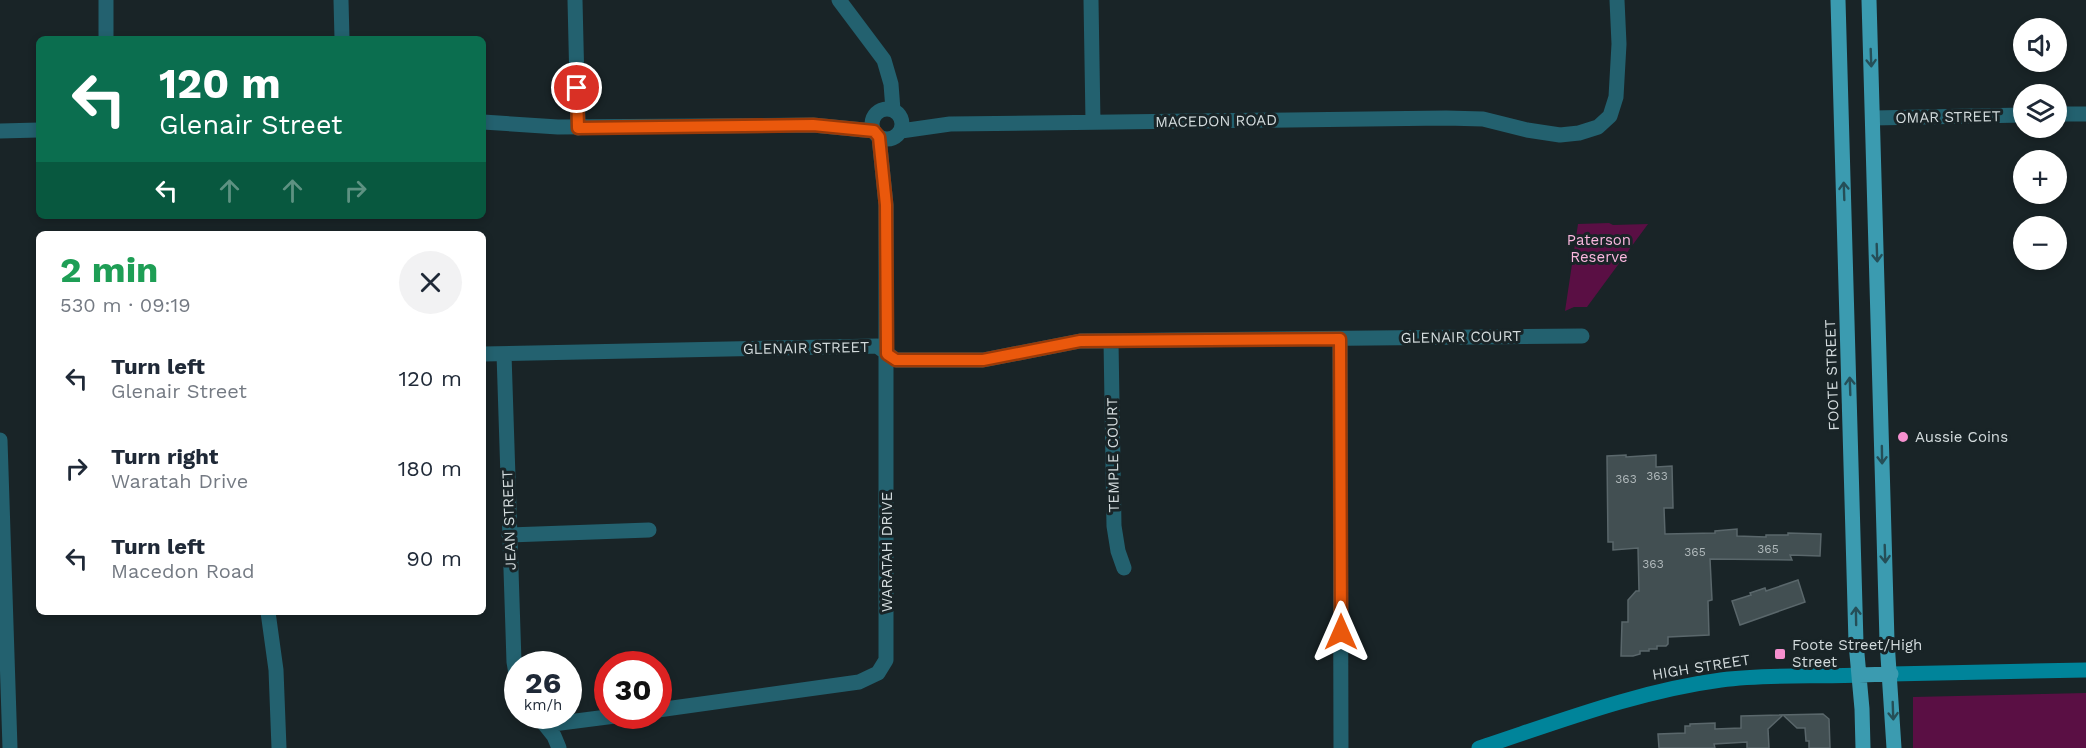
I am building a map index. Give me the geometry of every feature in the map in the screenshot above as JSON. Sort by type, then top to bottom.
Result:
[{"type":"main road","name":"FOOTE STREET","points":[[1838,0],[1856,643],[1863,748]]},
{"type":"main road","points":[[1869,0],[1887,641],[1891,674],[1894,748]]},
{"type":"main road","name":"HIGH STREET","points":[[1479,748],[1644,694],[1722,680],[1761,676],[2085,669]]},
{"type":"street","points":[[106,0],[106,36]]},
{"type":"street","points":[[341,0],[342,36]]},
{"type":"street","points":[[575,0],[578,128]]},
{"type":"street","name":"WARATAH DRIVE","points":[[672,708],[858,682],[874,675],[882,668],[887,654],[888,69],[877,50],[839,0]]},
{"type":"street","points":[[1091,0],[1093,122]]},
{"type":"street","name":"MACEDON ROAD","points":[[486,122],[578,128],[1435,118],[1483,119],[1527,130],[1560,135],[1590,131],[1605,122],[1614,107],[1619,44],[1617,0]]},
{"type":"street","points":[[2067,114],[2086,114]]},
{"type":"street","name":"OMAR STREET","points":[[1873,118],[2013,115]]},
{"type":"street","points":[[0,131],[36,130]]},
{"type":"street","name":"GLENAIR COURT","points":[[1340,339],[1582,336]]},
{"type":"street","points":[[1340,339],[1341,748]]},
{"type":"street","name":"GLENAIR STREET","points":[[486,354],[877,346],[896,360],[983,360],[1069,342],[1340,339]]},
{"type":"street","name":"TEMPLE COURT","points":[[1111,341],[1114,526],[1118,551],[1124,568]]},
{"type":"street","name":"JEAN STREET","points":[[504,354],[514,651]]},
{"type":"street","points":[[0,440],[4,695],[10,748]]},
{"type":"street","points":[[509,535],[649,530]]},
{"type":"street","points":[[268,615],[276,670],[279,748]]},
{"type":"street","points":[[547,729],[559,748]]},
{"type":"green space","name":"Paterson Reserve","points":[[1609,223],[1613,225],[1648,224],[1587,307],[1574,307],[1565,311],[1578,224]]},
{"type":"green space","points":[[2086,693],[2086,748],[1913,748],[1913,697]]},
{"type":"building","points":[[1626,455],[1626,457],[1656,455],[1656,467],[1672,466],[1673,508],[1664,508],[1665,534],[1715,533],[1715,531],[1737,529],[1737,536],[1821,534],[1820,556],[1790,555],[1792,560],[1710,559],[1712,600],[1708,601],[1709,635],[1668,637],[1666,646],[1640,651],[1640,654],[1633,656],[1621,656],[1622,622],[1628,622],[1628,600],[1636,591],[1639,591],[1638,548],[1613,550],[1613,542],[1608,542],[1607,456]]},
{"type":"building","points":[[1798,580],[1805,602],[1740,625],[1732,601],[1765,588],[1766,591]]},
{"type":"building","points":[[1823,714],[1829,719],[1830,748],[1809,748],[1805,728],[1797,728],[1783,715],[1768,729],[1769,748],[1747,748],[1747,742],[1714,744],[1715,748],[1659,748],[1658,734],[1685,733],[1685,726],[1690,726],[1690,724],[1715,723],[1715,729],[1741,728],[1741,716]]},
{"type":"place","name":"Aussie Coins","points":[[1903,437]]},
{"type":"place","name":"Foote Street/High Street","points":[[1780,654]]},
{"type":"route","points":[[577,88],[578,128],[813,125],[874,131],[879,137],[886,205],[887,354],[896,360],[983,360],[1080,341],[1340,339],[1341,632]]}]
